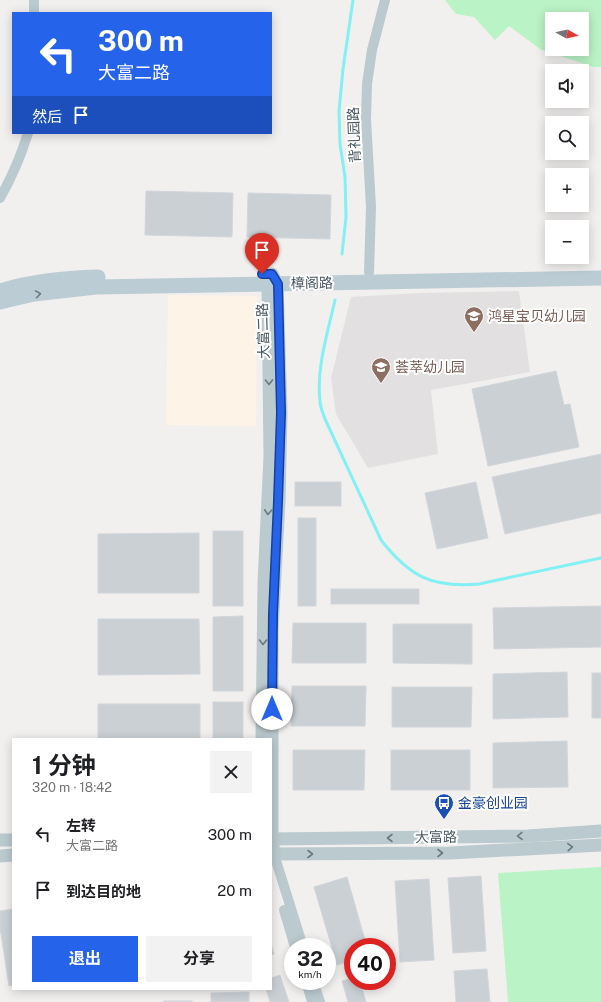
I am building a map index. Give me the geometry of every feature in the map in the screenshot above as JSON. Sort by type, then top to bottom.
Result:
[{"type":"main road","name":"樟阁路","points":[[0,291],[61,279],[89,278],[272,281],[369,272],[601,268]]},
{"type":"main road","name":"樟阁路","points":[[0,302],[34,294],[96,287],[272,281],[601,278]]},
{"type":"street","points":[[34,0],[34,12]]},
{"type":"street","name":"背礼园路","points":[[369,272],[370,207],[366,119],[367,84],[372,50],[386,0]]},
{"type":"street","points":[[0,198],[11,179],[22,153],[28,134]]},
{"type":"street","name":"大富二路","points":[[262,738],[264,599],[270,442],[272,281]]},
{"type":"street","name":"大富二路","points":[[271,738],[272,630],[279,494],[281,413],[272,281]]},
{"type":"street","name":"大富路","points":[[272,838],[504,836],[601,831]]},
{"type":"street","points":[[0,840],[12,840]]},
{"type":"street","name":"大富路","points":[[273,854],[450,853],[601,845]]},
{"type":"street","points":[[273,854],[300,938]]},
{"type":"street","points":[[0,856],[12,856]]},
{"type":"street","points":[[272,871],[292,938]]},
{"type":"street","points":[[309,990],[312,1002]]},
{"type":"street","points":[[316,990],[320,1002]]},
{"type":"shaded area","name":"荟萃幼儿园","points":[[519,291],[530,372],[431,390],[438,454],[368,468],[336,414],[331,378],[351,297],[419,293]]},
{"type":"shaded area","points":[[168,295],[257,296],[256,426],[166,425]]},
{"type":"green space","points":[[445,0],[601,0],[601,67],[593,67],[589,66],[589,64],[584,64],[561,56],[589,56],[589,12],[545,12],[545,51],[540,49],[509,26],[495,40],[474,17],[456,14]]},
{"type":"green space","points":[[601,867],[601,1002],[508,1002],[498,873]]},
{"type":"building","points":[[146,191],[233,193],[232,237],[145,235]]},
{"type":"building","points":[[248,193],[331,195],[330,239],[247,237]]},
{"type":"building","points":[[556,371],[564,405],[570,404],[579,447],[488,466],[472,389]]},
{"type":"building","points":[[601,454],[601,513],[505,534],[492,477]]},
{"type":"building","points":[[295,482],[341,482],[341,506],[295,506]]},
{"type":"building","points":[[476,482],[488,538],[437,549],[425,493]]},
{"type":"building","points":[[298,518],[316,518],[316,606],[298,606]]},
{"type":"building","points":[[213,531],[243,531],[243,606],[213,606]]},
{"type":"building","points":[[199,533],[199,593],[98,593],[98,534]]},
{"type":"building","points":[[331,589],[419,589],[419,604],[331,604]]},
{"type":"building","points":[[601,606],[601,647],[494,649],[493,608]]},
{"type":"building","points":[[243,616],[243,691],[213,691],[213,617]]},
{"type":"building","points":[[98,619],[199,619],[200,674],[98,675]]},
{"type":"building","points":[[293,623],[366,623],[366,663],[292,663]]},
{"type":"building","points":[[393,624],[472,624],[472,664],[393,663]]},
{"type":"building","points":[[567,672],[568,717],[493,719],[493,674]]},
{"type":"building","points":[[592,673],[601,673],[601,718],[592,718]]},
{"type":"building","points":[[292,686],[366,686],[365,726],[291,726]]},
{"type":"building","points":[[392,687],[472,687],[471,727],[392,727]]},
{"type":"building","points":[[213,702],[243,702],[243,738],[213,738]]},
{"type":"building","points":[[98,704],[200,704],[200,738],[98,738]]},
{"type":"building","points":[[567,741],[568,787],[493,788],[493,743]]},
{"type":"building","points":[[293,750],[365,750],[364,790],[293,790]]},
{"type":"building","points":[[391,750],[470,750],[470,790],[391,790]]},
{"type":"building","points":[[481,876],[486,951],[453,953],[448,878]]},
{"type":"building","points":[[347,877],[364,938],[344,938],[344,963],[337,965],[336,938],[329,938],[314,887]]},
{"type":"building","points":[[429,879],[434,960],[400,962],[395,881]]},
{"type":"building","points":[[12,909],[12,985],[9,986],[0,928],[0,911]]},
{"type":"building","points":[[487,969],[490,1002],[456,1002],[454,971]]},
{"type":"building","points":[[280,975],[289,1002],[270,1002],[266,990],[272,990],[272,978]]},
{"type":"building","points":[[345,990],[363,990],[366,1002],[348,1002]]},
{"type":"building","points":[[249,992],[249,1002],[211,1002],[211,993]]},
{"type":"building","points":[[192,1001],[192,1002],[164,1002]]},
{"type":"waterway","points":[[342,254],[346,217],[345,177],[340,144],[339,111],[343,69],[353,0]]},
{"type":"waterway","points":[[335,300],[321,363],[319,388],[321,408],[381,540],[402,563],[412,571],[435,582],[462,585],[479,584],[601,558]]},
{"type":"place","name":"鸿星宝贝幼儿园","points":[[474,333]]},
{"type":"place","name":"荟萃幼儿园","points":[[381,384]]},
{"type":"place","name":"金豪创业园","points":[[444,820]]},
{"type":"route","points":[[262,274],[272,274],[278,284],[281,413],[272,630],[272,709]]}]
